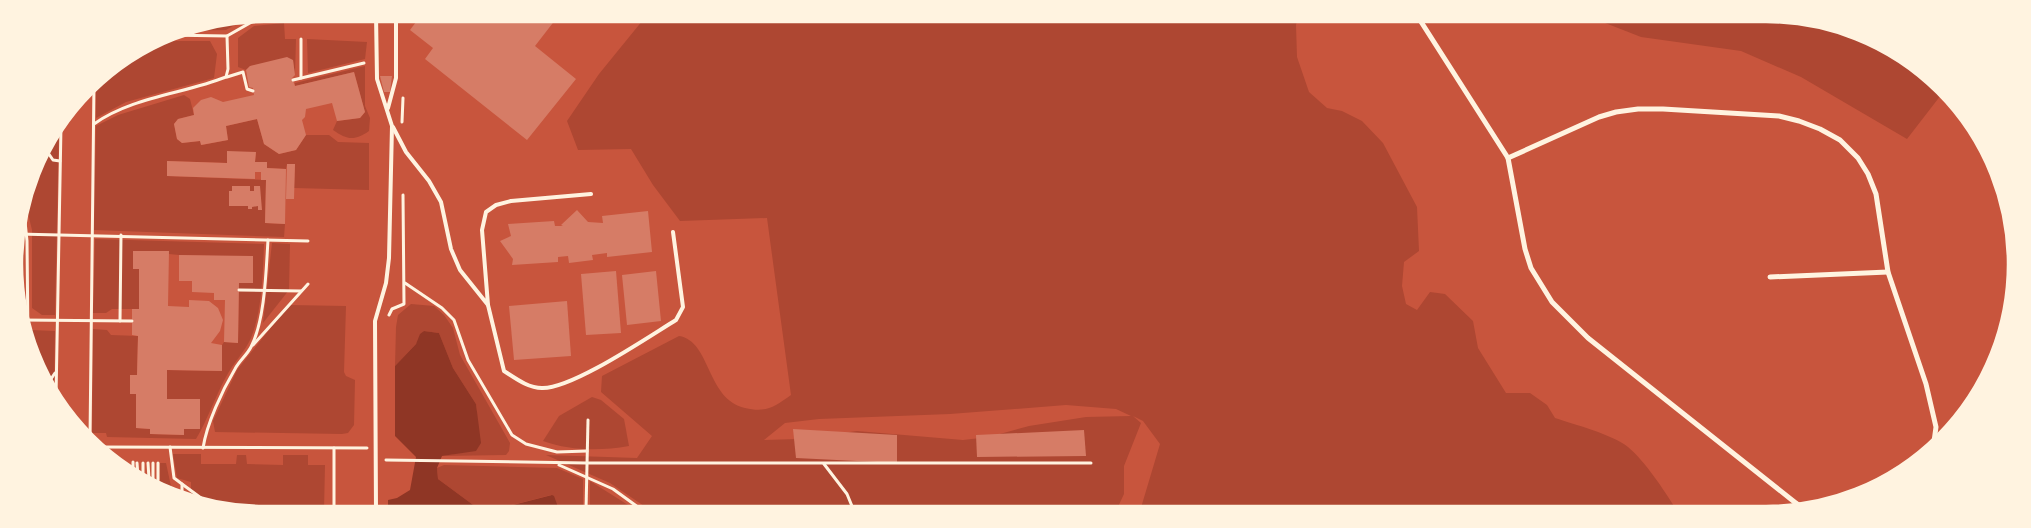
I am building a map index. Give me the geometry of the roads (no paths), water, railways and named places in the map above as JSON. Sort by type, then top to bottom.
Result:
[{"type":"street","points":[[1421,22],[1508,158],[1525,249],[1531,268],[1552,302],[1588,338],[1796,503]]},
{"type":"street","points":[[1508,158],[1599,117],[1616,112],[1663,109],[1779,116],[1800,121],[1840,140],[1858,158],[1868,174],[1876,194],[1888,272],[1926,384],[1936,427],[1934,438]]},
{"type":"street","points":[[1770,278],[1888,272]]},
{"type":"lane","points":[[376,22],[377,79],[388,108],[392,126],[389,258],[386,283],[375,321],[376,506]]},
{"type":"lane","points":[[388,108],[396,78],[396,22]]},
{"type":"lane","points":[[392,126],[406,152],[429,181],[441,202],[451,249],[460,270],[488,305]]},
{"type":"lane","points":[[591,194],[511,201],[496,205],[486,212],[482,230],[488,305],[504,371],[523,384],[542,388],[560,386],[581,377],[676,320],[683,307],[673,232]]}]
